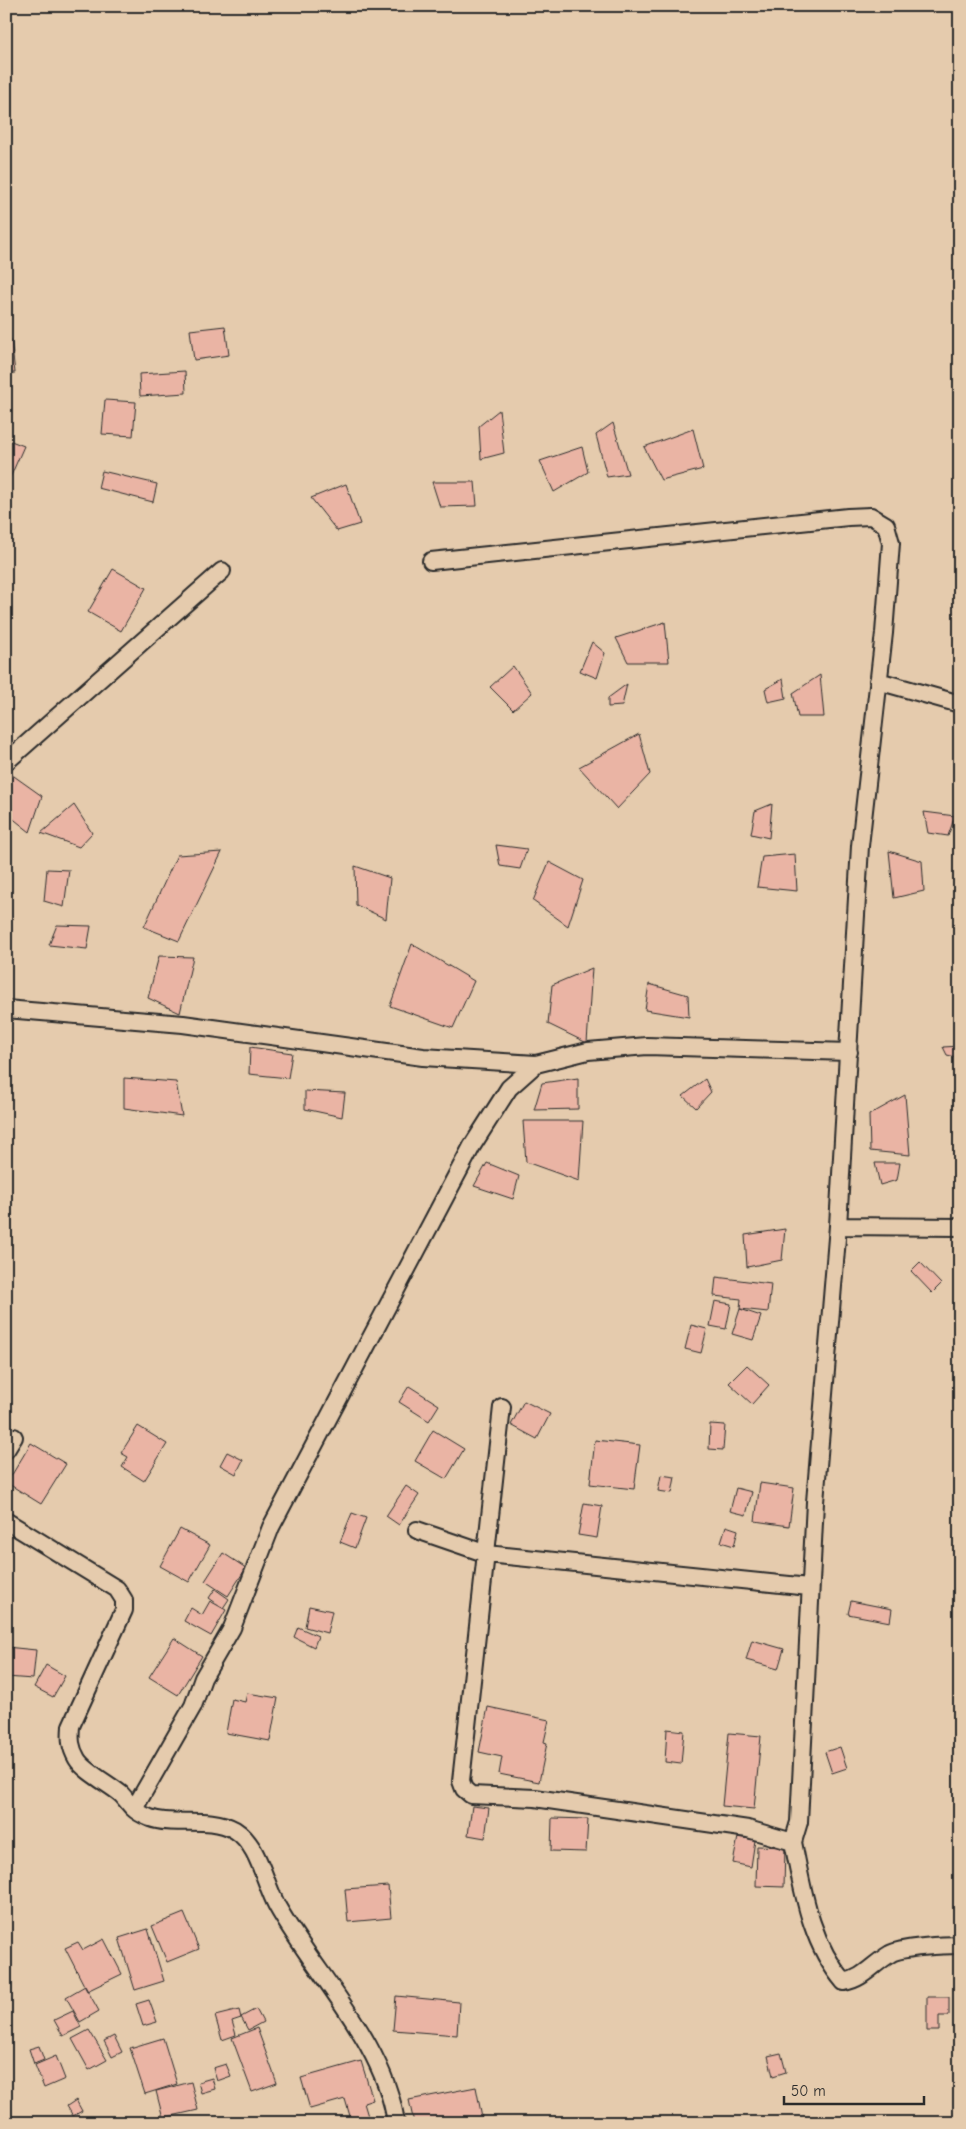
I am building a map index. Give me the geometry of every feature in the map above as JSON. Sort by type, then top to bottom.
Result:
[{"type":"street","points":[[431,561],[828,519],[871,516],[886,524],[891,543],[860,846],[850,1052],[809,1587],[799,1822],[794,1842],[807,1913],[832,1968],[844,1982],[856,1980],[892,1952],[944,1944],[960,1945]]},
{"type":"street","points":[[6,762],[222,571]]},
{"type":"street","points":[[878,681],[960,704]]},
{"type":"street","points":[[6,1009],[183,1024],[423,1057],[536,1064],[588,1051],[647,1046],[850,1052]]},
{"type":"street","points":[[134,1809],[193,1706],[203,1678],[232,1628],[271,1527],[472,1146],[509,1088],[536,1064]]},
{"type":"street","points":[[838,1226],[960,1227]]},
{"type":"street","points":[[502,1407],[461,1781],[464,1789],[471,1795],[535,1798],[748,1829],[794,1842]]},
{"type":"street","points":[[6,1521],[117,1589],[124,1600],[124,1610],[71,1726],[69,1743],[78,1761],[122,1796],[134,1809],[150,1818],[217,1823],[236,1831],[249,1844],[277,1906],[312,1963],[355,2024],[381,2073],[393,2105],[396,2123]]},
{"type":"street","points":[[417,1530],[487,1554],[809,1587]]},
{"type":"building","points":[[225,326],[229,355],[194,360],[190,330]]},
{"type":"building","points":[[11,339],[15,373],[6,373],[6,340]]},
{"type":"building","points":[[185,371],[186,393],[140,396],[139,374]]},
{"type":"building","points":[[105,400],[136,402],[133,436],[102,434]]},
{"type":"building","points":[[499,410],[504,453],[481,459],[479,426]]},
{"type":"building","points":[[613,423],[628,474],[607,477],[596,435]]},
{"type":"building","points":[[693,429],[703,469],[661,480],[644,447]]},
{"type":"building","points":[[6,439],[24,446],[6,487]]},
{"type":"building","points":[[582,447],[588,472],[554,492],[540,461]]},
{"type":"building","points":[[102,471],[157,484],[153,502],[98,488]]},
{"type":"building","points":[[432,482],[475,482],[477,506],[440,507]]},
{"type":"building","points":[[346,484],[360,524],[337,531],[311,498]]},
{"type":"building","points":[[113,569],[146,588],[121,631],[88,612]]},
{"type":"building","points":[[665,622],[669,662],[628,662],[616,638]]},
{"type":"building","points":[[592,642],[605,653],[597,678],[580,671]]},
{"type":"building","points":[[513,666],[532,693],[513,710],[490,687]]},
{"type":"building","points":[[820,675],[824,717],[798,717],[793,693]]},
{"type":"building","points":[[783,679],[786,698],[768,702],[765,689]]},
{"type":"building","points":[[627,684],[622,706],[608,707],[608,698]]},
{"type":"building","points":[[639,734],[650,774],[617,809],[579,767]]},
{"type":"building","points":[[11,774],[42,796],[30,832],[6,813],[6,779]]},
{"type":"building","points":[[772,804],[769,838],[751,834],[755,811]]},
{"type":"building","points":[[74,805],[92,833],[79,847],[41,833]]},
{"type":"building","points":[[924,812],[955,816],[948,836],[928,833]]},
{"type":"building","points":[[496,845],[527,849],[520,869],[500,866]]},
{"type":"building","points":[[889,851],[922,861],[924,891],[894,898]]},
{"type":"building","points":[[222,852],[179,941],[144,927],[177,855]]},
{"type":"building","points":[[795,854],[797,891],[757,887],[762,857]]},
{"type":"building","points":[[549,862],[583,880],[568,926],[533,901]]},
{"type":"building","points":[[355,866],[390,878],[386,919],[356,905]]},
{"type":"building","points":[[47,869],[69,870],[64,907],[44,901]]},
{"type":"building","points":[[57,925],[91,926],[87,949],[49,945]]},
{"type":"building","points":[[412,944],[474,981],[453,1028],[390,1006]]},
{"type":"building","points":[[159,956],[193,957],[180,1013],[148,998]]},
{"type":"building","points":[[592,968],[587,1043],[548,1024],[552,985]]},
{"type":"building","points":[[649,984],[688,995],[689,1017],[645,1010]]},
{"type":"building","points":[[960,1046],[960,1058],[947,1055],[943,1047]]},
{"type":"building","points":[[250,1047],[292,1053],[288,1078],[249,1074]]},
{"type":"building","points":[[124,1078],[176,1082],[182,1116],[124,1108]]},
{"type":"building","points":[[578,1078],[578,1109],[534,1110],[542,1083]]},
{"type":"building","points":[[705,1079],[711,1092],[696,1108],[683,1096]]},
{"type":"building","points":[[305,1091],[345,1093],[342,1117],[305,1109]]},
{"type":"building","points":[[905,1095],[910,1155],[870,1151],[869,1115]]},
{"type":"building","points":[[523,1121],[583,1121],[579,1181],[526,1162]]},
{"type":"building","points":[[487,1163],[519,1176],[513,1199],[474,1186]]},
{"type":"building","points":[[875,1163],[900,1163],[897,1180],[880,1185]]},
{"type":"building","points":[[785,1229],[782,1260],[747,1267],[745,1235]]},
{"type":"building","points":[[920,1262],[941,1284],[932,1293],[911,1271]]},
{"type":"building","points":[[716,1277],[771,1284],[768,1312],[740,1309],[741,1299],[714,1296]]},
{"type":"building","points":[[715,1301],[731,1304],[726,1329],[710,1326]]},
{"type":"building","points":[[740,1309],[761,1316],[753,1340],[732,1334]]},
{"type":"building","points":[[691,1325],[707,1329],[701,1353],[685,1349]]},
{"type":"building","points":[[747,1365],[769,1385],[752,1404],[729,1383]]},
{"type":"building","points":[[409,1386],[439,1405],[429,1421],[399,1402]]},
{"type":"building","points":[[524,1401],[550,1414],[537,1439],[511,1425]]},
{"type":"building","points":[[710,1424],[725,1425],[723,1450],[709,1449]]},
{"type":"building","points":[[138,1426],[167,1444],[144,1481],[122,1467],[128,1457],[121,1453]]},
{"type":"building","points":[[433,1430],[464,1449],[446,1479],[415,1461]]},
{"type":"building","points":[[595,1440],[640,1445],[634,1489],[590,1484]]},
{"type":"building","points":[[31,1443],[66,1464],[41,1504],[7,1483]]},
{"type":"building","points":[[227,1452],[243,1460],[236,1474],[220,1465]]},
{"type":"building","points":[[661,1475],[675,1477],[672,1493],[658,1491]]},
{"type":"building","points":[[760,1483],[794,1488],[789,1526],[755,1521]]},
{"type":"building","points":[[406,1486],[419,1495],[399,1525],[386,1516]]},
{"type":"building","points":[[736,1488],[752,1492],[746,1515],[730,1511]]},
{"type":"building","points":[[584,1503],[602,1506],[597,1538],[578,1535]]},
{"type":"building","points":[[352,1513],[366,1518],[355,1548],[340,1542]]},
{"type":"building","points":[[726,1526],[738,1530],[734,1546],[721,1542]]},
{"type":"building","points":[[180,1529],[210,1545],[189,1582],[160,1566]]},
{"type":"building","points":[[223,1553],[246,1568],[228,1596],[205,1581]]},
{"type":"building","points":[[215,1589],[229,1599],[223,1608],[209,1598]]},
{"type":"building","points":[[210,1601],[226,1610],[211,1636],[184,1621],[191,1608],[202,1615]]},
{"type":"building","points":[[851,1601],[892,1609],[890,1622],[848,1614]]},
{"type":"building","points":[[309,1606],[332,1611],[327,1633],[305,1627]]},
{"type":"building","points":[[298,1627],[318,1636],[314,1647],[294,1637]]},
{"type":"building","points":[[174,1638],[202,1656],[178,1695],[149,1677]]},
{"type":"building","points":[[752,1640],[784,1649],[778,1669],[746,1660]]},
{"type":"building","points":[[6,1647],[36,1650],[33,1679],[6,1677]]},
{"type":"building","points":[[46,1665],[65,1676],[53,1697],[34,1687]]},
{"type":"building","points":[[247,1693],[278,1698],[270,1741],[226,1733],[232,1699],[245,1702]]},
{"type":"building","points":[[488,1707],[549,1720],[544,1742],[547,1743],[539,1782],[499,1774],[502,1757],[479,1752]]},
{"type":"building","points":[[667,1729],[684,1731],[681,1764],[665,1762]]},
{"type":"building","points":[[729,1733],[761,1736],[754,1809],[722,1806]]},
{"type":"building","points":[[840,1747],[847,1768],[832,1773],[825,1752]]},
{"type":"building","points":[[472,1806],[489,1808],[485,1838],[468,1835]]},
{"type":"building","points":[[552,1818],[588,1819],[586,1852],[551,1851]]},
{"type":"building","points":[[738,1837],[755,1840],[751,1867],[733,1863]]},
{"type":"building","points":[[757,1846],[785,1847],[784,1887],[756,1886]]},
{"type":"building","points":[[388,1886],[391,1918],[348,1922],[345,1889]]},
{"type":"building","points":[[184,1913],[199,1949],[167,1962],[152,1926]]},
{"type":"building","points":[[148,1929],[164,1981],[135,1990],[119,1938]]},
{"type":"building","points":[[104,1939],[122,1974],[87,1991],[65,1948],[78,1942],[83,1950]]},
{"type":"building","points":[[85,1986],[99,2011],[80,2022],[66,1997]]},
{"type":"building","points":[[396,1996],[459,2002],[457,2035],[393,2030]]},
{"type":"building","points":[[927,1997],[949,1997],[949,2016],[939,2016],[939,2031],[927,2031]]},
{"type":"building","points":[[149,2000],[157,2022],[143,2026],[136,2004]]},
{"type":"building","points":[[256,2009],[263,2022],[248,2030],[241,2017]]},
{"type":"building","points":[[239,2010],[241,2018],[232,2021],[236,2035],[222,2040],[215,2016]]},
{"type":"building","points":[[73,2011],[81,2027],[63,2036],[54,2020]]},
{"type":"building","points":[[257,2028],[277,2083],[252,2092],[232,2038]]},
{"type":"building","points":[[89,2030],[107,2060],[89,2070],[72,2039]]},
{"type":"building","points":[[114,2036],[122,2052],[112,2057],[104,2041]]},
{"type":"building","points":[[163,2038],[177,2084],[145,2094],[130,2048]]},
{"type":"building","points":[[39,2046],[44,2060],[34,2064],[29,2049]]},
{"type":"building","points":[[781,2053],[786,2072],[773,2076],[768,2056]]},
{"type":"building","points":[[56,2056],[65,2079],[44,2088],[35,2065]]},
{"type":"building","points":[[361,2061],[373,2100],[364,2103],[370,2123],[352,2123],[345,2099],[310,2109],[301,2078]]},
{"type":"building","points":[[226,2064],[231,2076],[217,2081],[213,2068]]},
{"type":"building","points":[[212,2078],[215,2089],[201,2093],[198,2082]]},
{"type":"building","points":[[191,2082],[198,2110],[163,2118],[156,2091]]},
{"type":"building","points":[[476,2087],[482,2118],[456,2123],[414,2123],[409,2100]]},
{"type":"building","points":[[76,2100],[82,2111],[73,2116],[67,2106]]}]
